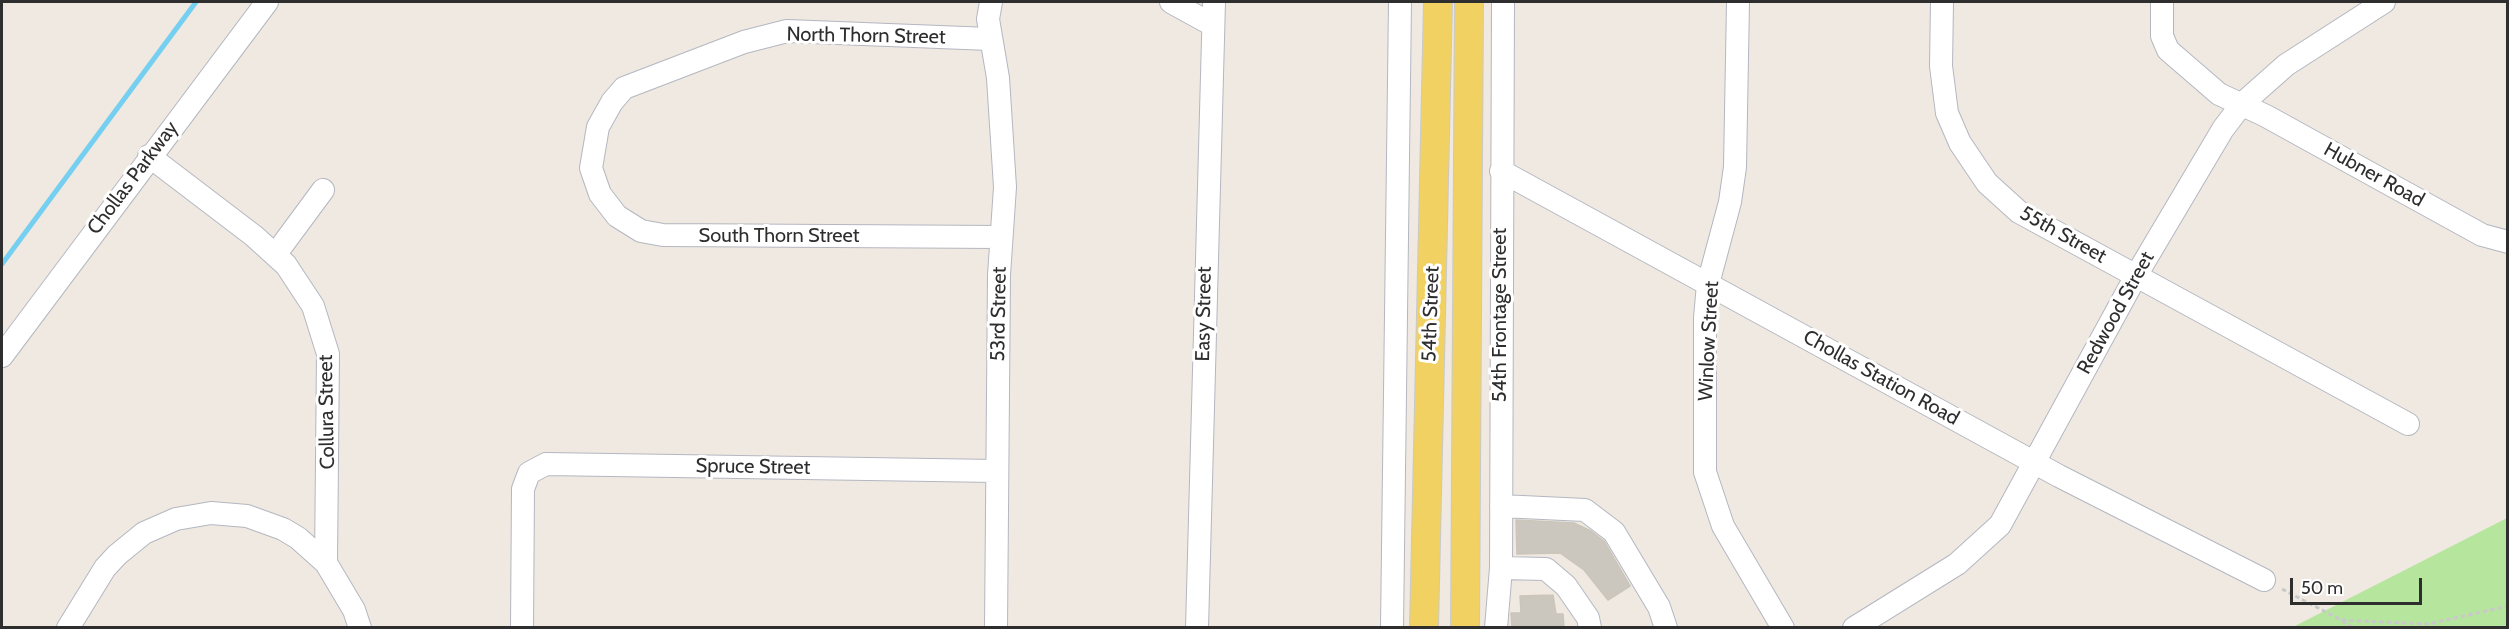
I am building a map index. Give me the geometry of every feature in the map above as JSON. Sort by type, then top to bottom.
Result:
[{"type":"main road","name":"54th Street","points":[[1424,627],[1438,2]]},
{"type":"main road","name":"54th Street","points":[[1465,627],[1469,2]]},
{"type":"street","name":"Chollas Parkway","points":[[2,356],[149,156],[267,2]]},
{"type":"street","name":"53rd Street","points":[[991,2],[988,19],[998,78],[1005,186],[1001,237],[996,471],[996,627]]},
{"type":"street","points":[[1170,2],[1212,13]]},
{"type":"street","points":[[1392,627],[1401,2]]},
{"type":"street","name":"54th Frontage Street","points":[[1496,627],[1501,568],[1503,2]]},
{"type":"street","name":"Winlow Street","points":[[1738,2],[1735,167],[1730,202],[1708,284],[1705,318],[1706,472],[1723,526],[1783,627]]},
{"type":"street","name":"55th Street","points":[[1942,2],[1941,66],[1947,113],[1960,143],[1987,183],[2019,212],[2137,274],[2408,424]]},
{"type":"street","name":"Hubner Road","points":[[2162,2],[2162,36],[2168,50],[2219,94],[2242,104],[2482,235],[2508,242]]},
{"type":"street","name":"Redwood Street","points":[[1854,627],[1957,564],[2000,525],[2137,274],[2223,129],[2242,104],[2286,65],[2384,2]]},
{"type":"street","name":"Easy Street","points":[[1197,627],[1212,13]]},
{"type":"street","name":"North Thorn Street","points":[[591,168],[598,127],[612,102],[624,88],[744,42],[787,31],[990,39]]},
{"type":"street","name":"Collura Street","points":[[149,156],[254,236],[275,255],[296,277],[314,306],[328,354],[326,563]]},
{"type":"street","name":"South Thorn Street","points":[[591,168],[600,194],[617,216],[641,231],[663,235],[1001,237]]},
{"type":"street","name":"Chollas Station Road","points":[[1501,171],[2034,463],[2264,580]]},
{"type":"street","points":[[275,255],[323,190]]},
{"type":"street","name":"Spruce Street","points":[[522,627],[524,489],[529,473],[546,464],[996,471]]},
{"type":"street","points":[[1501,506],[1585,510],[1614,532],[1659,608],[1666,627]]},
{"type":"street","points":[[68,627],[105,568],[144,533],[176,519],[211,513],[256,519],[298,538],[326,563],[354,610],[360,627]]},
{"type":"street","points":[[1501,568],[1546,569],[1566,586],[1588,618],[1590,627]]},
{"type":"path","points":[[2264,580],[2354,627]]},
{"type":"path","points":[[2341,620],[2428,624],[2508,606]]},
{"type":"green space","points":[[2507,518],[2507,627],[2293,627]]},
{"type":"building","points":[[1516,520],[1574,523],[1591,531],[1604,541],[1630,586],[1608,600],[1584,570],[1560,553],[1517,554]]},
{"type":"building","points":[[1553,595],[1556,614],[1563,614],[1564,627],[1512,627],[1511,613],[1521,613],[1520,596]]},
{"type":"waterway","points":[[2,264],[196,2]]}]
